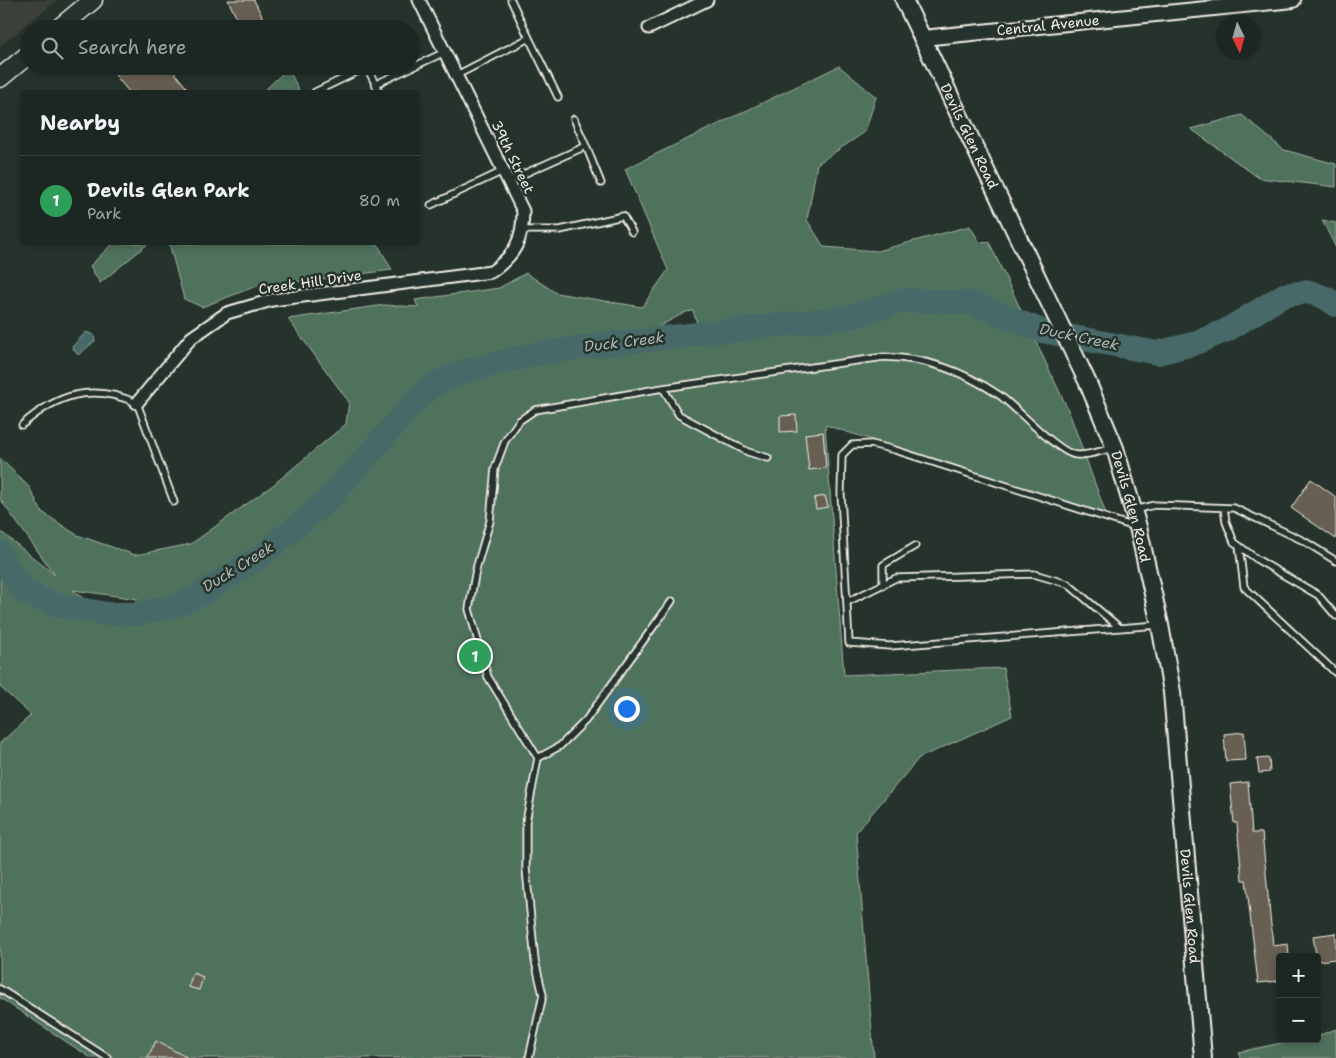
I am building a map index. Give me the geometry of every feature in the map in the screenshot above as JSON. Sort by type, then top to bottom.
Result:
[{"type":"main road","points":[[69,20],[92,0]]},
{"type":"main road","name":"Devils Glen Road","points":[[904,0],[1086,380],[1115,448],[1133,510],[1160,625],[1172,692],[1203,1058]]},
{"type":"main road","points":[[0,78],[20,61]]},
{"type":"street","name":"39th Street","points":[[419,0],[523,211],[523,230]]},
{"type":"street","points":[[649,28],[707,0]]},
{"type":"street","name":"Central Avenue","points":[[923,38],[1293,0]]},
{"type":"street","name":"Creek Hill Drive","points":[[137,403],[191,338],[227,313],[272,300],[436,281],[492,272],[507,261],[523,230]]},
{"type":"lane","points":[[511,0],[558,97]]},
{"type":"lane","points":[[457,75],[529,38]]},
{"type":"lane","points":[[420,64],[445,52]]},
{"type":"lane","points":[[319,90],[350,75]]},
{"type":"lane","points":[[371,75],[378,90]]},
{"type":"lane","points":[[376,84],[395,75]]},
{"type":"lane","points":[[574,120],[601,183]]},
{"type":"lane","points":[[431,205],[586,146]]},
{"type":"lane","points":[[523,230],[560,230],[623,216],[632,232]]},
{"type":"lane","points":[[529,1058],[544,995],[535,961],[526,868],[526,822],[538,758],[488,677],[469,608],[476,569],[490,521],[495,468],[505,441],[519,421],[535,410],[664,388],[884,358],[907,358],[936,364],[964,375],[1000,396],[1062,449],[1076,456],[1115,448]]},
{"type":"lane","points":[[664,388],[679,415],[748,452],[768,458]]},
{"type":"lane","points":[[22,425],[40,409],[66,396],[101,393],[122,396],[137,403],[174,502]]},
{"type":"lane","points":[[1138,528],[896,450],[871,444],[852,445],[842,455],[849,643],[873,643],[890,646],[1160,625]]},
{"type":"lane","points":[[1133,510],[1154,505],[1234,508],[1304,541],[1336,561]]},
{"type":"lane","points":[[1224,508],[1226,522],[1234,542],[1258,560],[1318,595],[1336,616]]},
{"type":"lane","points":[[883,585],[883,565],[915,546]]},
{"type":"lane","points":[[1239,546],[1244,587],[1336,674]]},
{"type":"lane","points":[[847,602],[896,578],[1034,574],[1068,584],[1120,628]]},
{"type":"lane","points":[[538,758],[560,746],[586,720],[672,601]]},
{"type":"lane","points":[[0,988],[108,1058]]},
{"type":"shaded area","points":[[0,0],[57,0],[32,20],[20,20],[20,30],[0,46]]},
{"type":"green space","points":[[839,66],[876,97],[865,132],[817,164],[807,220],[824,247],[877,251],[970,226],[980,243],[989,242],[1069,412],[1106,514],[825,425],[844,675],[1003,668],[1012,716],[919,758],[856,832],[874,1058],[91,1058],[0,998],[0,743],[31,715],[0,687],[0,531],[55,575],[0,499],[0,458],[29,487],[42,512],[77,535],[135,555],[191,544],[273,485],[346,424],[349,402],[288,319],[384,305],[418,307],[415,300],[499,288],[526,273],[556,293],[642,307],[668,270],[625,169]],"holes":[[[693,311],[697,323],[630,341],[620,334],[654,329],[686,312]],[[73,590],[138,599],[112,622]]]},
{"type":"green space","points":[[281,75],[292,75],[299,90],[265,90]]},
{"type":"green space","points":[[1242,115],[1284,150],[1336,164],[1336,187],[1259,178],[1191,129]]},
{"type":"green space","points":[[1322,220],[1336,223],[1336,248]]},
{"type":"green space","points":[[111,245],[147,245],[100,283],[90,266]]},
{"type":"green space","points":[[170,245],[378,245],[392,270],[254,287],[202,307],[184,299]]},
{"type":"green space","points":[[1336,1029],[1336,1058],[1240,1058],[1239,1052],[1281,1043],[1321,1043],[1321,1035]]},
{"type":"water","points":[[86,332],[94,335],[95,341],[78,355],[72,347]]},
{"type":"building","points":[[228,0],[254,0],[264,20],[238,20]]},
{"type":"building","points":[[115,75],[176,75],[188,90],[127,90]]},
{"type":"building","points":[[796,415],[797,431],[780,432],[780,416]]},
{"type":"building","points":[[823,432],[826,468],[809,470],[805,434]]},
{"type":"building","points":[[1311,479],[1336,497],[1336,539],[1291,508]]},
{"type":"building","points":[[825,496],[828,507],[816,509],[814,498]]},
{"type":"building","points":[[1244,732],[1246,760],[1226,761],[1224,734]]},
{"type":"building","points":[[1269,758],[1270,772],[1259,773],[1257,759]]},
{"type":"building","points":[[1248,782],[1252,833],[1262,833],[1273,946],[1288,944],[1289,953],[1276,953],[1276,981],[1258,983],[1246,880],[1242,880],[1237,823],[1234,823],[1230,784]]},
{"type":"building","points":[[1336,933],[1336,959],[1321,961],[1321,953],[1316,953],[1313,936]]},
{"type":"building","points":[[193,973],[203,977],[199,990],[188,987]]},
{"type":"building","points":[[156,1041],[188,1058],[147,1058]]},
{"type":"waterway","name":"Duck Creek","points":[[0,552],[4,562],[23,591],[53,604],[107,614],[138,614],[177,605],[197,596],[260,557],[328,500],[421,395],[435,384],[462,372],[526,356],[591,346],[850,317],[905,300],[972,303],[1042,331],[1157,353],[1193,344],[1227,330],[1284,295],[1309,292],[1326,298],[1336,305]]},
{"type":"place","name":"Devils Glen Park","points":[[475,656]]}]
